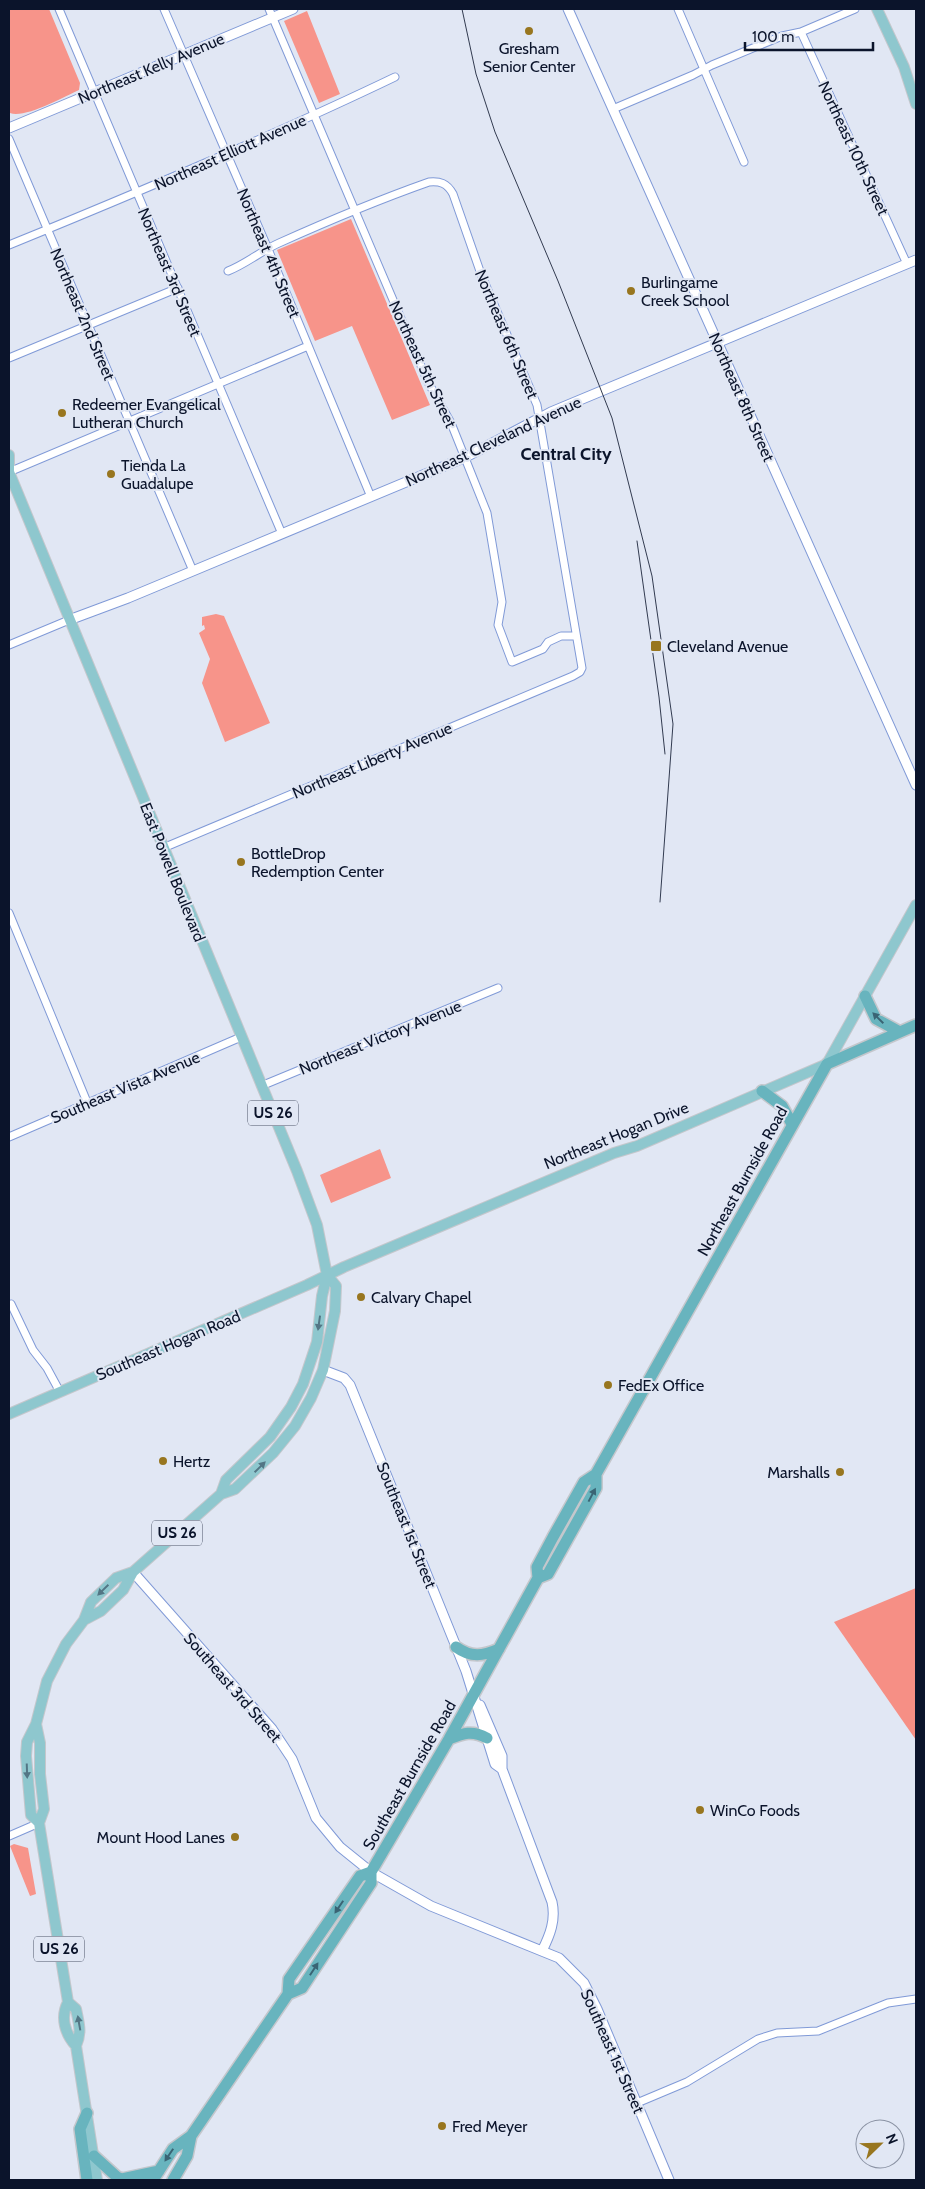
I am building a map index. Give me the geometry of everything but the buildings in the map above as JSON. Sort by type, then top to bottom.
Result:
[{"type":"highway","points":[[865,996],[876,1019],[900,1032]]},
{"type":"highway","name":"Northeast Hogan Drive","points":[[827,1064],[916,1026]]},
{"type":"highway","name":"Northeast Burnside Road","points":[[474,1694],[538,1578],[537,1567],[584,1482],[596,1474],[827,1064]]},
{"type":"highway","points":[[762,1091],[782,1106],[792,1124]]},
{"type":"highway","name":"Northeast Burnside Road","points":[[538,1578],[548,1574],[596,1488],[596,1474]]},
{"type":"highway","points":[[557,1557],[554,1549],[570,1520],[573,1502]]},
{"type":"highway","points":[[456,1647],[474,1656],[488,1654],[499,1649]]},
{"type":"highway","name":"Southeast Burnside Road","points":[[156,2176],[173,2149],[191,2136],[288,1994],[289,1979],[360,1876],[371,1872],[474,1694]]},
{"type":"highway","points":[[449,1739],[470,1732],[476,1732],[487,1738]]},
{"type":"highway","name":"US 26","points":[[87,2113],[80,2129],[87,2180]]},
{"type":"highway","name":"Southeast Burnside Road","points":[[173,2180],[188,2156],[191,2136]]},
{"type":"highway","points":[[94,2156],[117,2177],[122,2179],[156,2176]]},
{"type":"main road","points":[[877,9],[904,67],[916,104]]},
{"type":"main road","name":"East Powell Boulevard","points":[[9,455],[9,472],[313,1212],[328,1275],[336,1286],[335,1311],[324,1370],[302,1415],[284,1441],[263,1464],[235,1489],[221,1494],[133,1572],[123,1590],[101,1611],[84,1620],[66,1644],[53,1668],[43,1695],[36,1724],[40,1742],[40,1774],[44,1809],[39,1824],[68,2002],[76,2009],[81,2035],[76,2046],[97,2180]]},
{"type":"main road","name":"Northeast Burnside Road","points":[[827,1064],[916,905]]},
{"type":"main road","name":"Northeast Hogan Drive","points":[[328,1275],[827,1064]]},
{"type":"main road","name":"East Powell Boulevard","points":[[221,1494],[226,1480],[270,1437],[291,1407],[312,1361],[318,1334],[322,1296],[328,1275]]},
{"type":"main road","name":"Southeast Hogan Road","points":[[9,1414],[328,1275]]},
{"type":"main road","points":[[291,1407],[302,1415]]},
{"type":"street","name":"Northeast 3rd Street","points":[[59,9],[282,534]]},
{"type":"street","name":"Northeast 4th Street","points":[[164,9],[268,248],[371,497]]},
{"type":"street","name":"Northeast Kelly Avenue","points":[[9,128],[183,54],[271,13],[293,9]]},
{"type":"street","name":"Northeast 8th Street","points":[[568,9],[916,786]]},
{"type":"street","points":[[678,9],[744,162]]},
{"type":"street","points":[[613,109],[782,36],[801,32],[856,9]]},
{"type":"street","name":"Northeast 5th Street","points":[[271,13],[428,382],[451,423],[466,457],[489,520],[502,602],[498,625],[512,662],[543,649],[548,642],[561,636],[576,636]]},
{"type":"street","name":"Northeast 10th Street","points":[[801,32],[907,264]]},
{"type":"street","name":"Northeast Elliott Avenue","points":[[9,246],[137,194],[314,116],[394,77]]},
{"type":"street","name":"Northeast 2nd Street","points":[[9,139],[193,571]]},
{"type":"street","name":"Northeast 6th Street","points":[[355,210],[428,182],[447,185],[452,194],[481,274],[537,405],[582,668],[580,672]]},
{"type":"street","points":[[228,271],[245,264],[268,248],[355,210]]},
{"type":"street","name":"Northeast Cleveland Avenue","points":[[69,620],[128,598],[466,457],[539,418],[916,260]]},
{"type":"street","points":[[9,358],[178,288]]},
{"type":"street","points":[[9,472],[308,346]]},
{"type":"street","points":[[9,645],[69,620]]},
{"type":"street","name":"Northeast Liberty Avenue","points":[[163,848],[580,672]]},
{"type":"street","points":[[9,913],[86,1102]]},
{"type":"street","name":"Northeast Victory Avenue","points":[[261,1086],[498,988]]},
{"type":"street","name":"Southeast Vista Avenue","points":[[9,1137],[86,1102],[241,1037]]},
{"type":"street","points":[[10,1304],[33,1350],[47,1368],[60,1392]]},
{"type":"street","name":"Southeast 1st Street","points":[[324,1370],[344,1378],[350,1385],[474,1694],[495,1764],[502,1769]]},
{"type":"street","name":"Southeast 3rd Street","points":[[133,1572],[272,1729],[292,1759],[316,1818],[340,1847],[371,1872],[431,1906],[542,1951]]},
{"type":"street","name":"Southeast 1st Street","points":[[474,1694],[486,1714],[502,1756],[502,1769],[552,1902],[552,1926],[542,1951],[554,1955],[566,1964],[588,1991],[669,2180]]},
{"type":"street","points":[[9,1836],[39,1824]]},
{"type":"street","points":[[637,2103],[687,2082],[758,2039],[777,2033],[818,2031],[888,2003],[916,1999]]},
{"type":"shaded area","points":[[9,9],[49,9],[80,83],[79,90],[25,113],[10,113]]},
{"type":"shaded area","points":[[307,11],[340,94],[319,103],[284,21]]},
{"type":"shaded area","points":[[351,219],[430,405],[392,420],[352,326],[315,341],[277,250]]},
{"type":"shaded area","points":[[216,614],[224,616],[270,723],[225,742],[202,683],[210,659],[199,633],[205,629],[204,625],[202,626],[202,617]]},
{"type":"shaded area","points":[[380,1149],[391,1178],[331,1203],[320,1175]]},
{"type":"shaded area","points":[[916,1588],[916,1740],[834,1622]]},
{"type":"shaded area","points":[[14,1844],[28,1848],[36,1894],[30,1896],[10,1846]]},
{"type":"tram line","points":[[462,9],[476,74],[495,132],[558,281],[612,418],[652,576],[673,724],[660,902]]},
{"type":"tram line","points":[[637,541],[665,754]]},
{"type":"place","name":"Gresham Senior Center","points":[[529,31]]},
{"type":"place","name":"Burlingame Creek School","points":[[631,291]]},
{"type":"place","name":"Redeemer Evangelical Lutheran Church","points":[[62,413]]},
{"type":"place","name":"Tienda La Guadalupe","points":[[111,474]]},
{"type":"place","name":"Cleveland Avenue","points":[[656,646]]},
{"type":"place","name":"BottleDrop Redemption Center","points":[[241,862]]},
{"type":"place","name":"Calvary Chapel","points":[[361,1297]]},
{"type":"place","name":"FedEx Office","points":[[608,1385]]},
{"type":"place","name":"Hertz","points":[[163,1461]]},
{"type":"place","name":"Marshalls","points":[[840,1472]]},
{"type":"place","name":"WinCo Foods","points":[[700,1810]]},
{"type":"place","name":"Mount Hood Lanes","points":[[235,1837]]},
{"type":"place","name":"Fred Meyer","points":[[442,2126]]},
{"type":"district","name":"Central City","points":[[566,454]]}]
